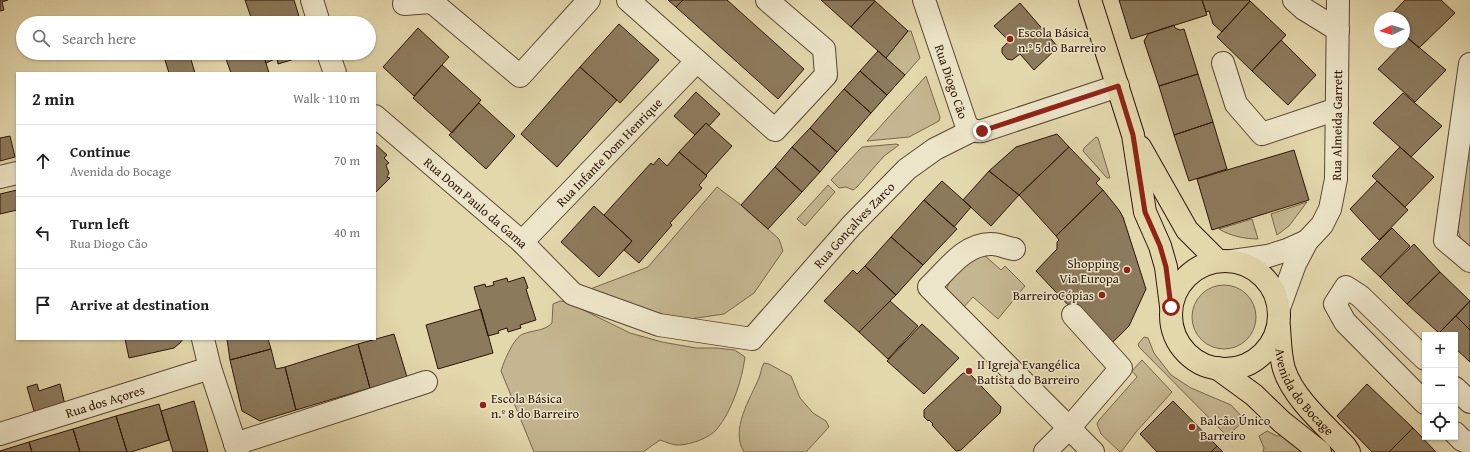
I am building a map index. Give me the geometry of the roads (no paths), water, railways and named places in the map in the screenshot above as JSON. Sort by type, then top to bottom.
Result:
[{"type":"main road","points":[[1090,0],[1133,135],[1145,212],[1160,246],[1166,267],[1171,307],[1171,321],[1175,335],[1182,347],[1191,357],[1203,364],[1217,368],[1231,369],[1245,366],[1258,359],[1268,348],[1275,336],[1279,315],[1275,294],[1268,282],[1258,272],[1245,264],[1225,261],[1204,265],[1192,272],[1182,282],[1175,294],[1171,307]]},
{"type":"main road","points":[[1133,135],[1187,230],[1225,261]]},
{"type":"main road","name":"Avenida do Bocage","points":[[1279,315],[1281,355],[1285,371],[1292,385],[1303,402],[1349,452]]},
{"type":"main road","name":"Avenida do Bocage","points":[[1217,368],[1254,395],[1282,422],[1320,452]]},
{"type":"street","points":[[312,0],[317,16]]},
{"type":"street","points":[[404,4],[433,1],[520,76],[589,0]]},
{"type":"street","points":[[628,0],[775,130],[826,75],[824,49],[767,0]]},
{"type":"street","name":"Rua Diogo Cão","points":[[924,0],[966,124],[977,132],[1118,86]]},
{"type":"street","points":[[1294,0],[1304,9],[1338,30]]},
{"type":"street","name":"Rua Almeida Garrett","points":[[1279,315],[1295,264],[1307,241],[1322,225],[1330,209],[1336,179],[1338,0]]},
{"type":"street","points":[[330,60],[335,72]]},
{"type":"street","name":"Rua Infante Dom Henrique","points":[[522,242],[697,61]]},
{"type":"street","points":[[1223,63],[1236,104],[1262,134],[1337,109]]},
{"type":"street","points":[[1470,68],[1445,240],[1470,261]]},
{"type":"street","name":"Rua Dom Paulo da Gama","points":[[376,117],[522,242],[573,294]]},
{"type":"street","name":"Rua Gonçalves Zarco","points":[[573,294],[660,325],[752,339],[852,225],[907,169],[935,149],[973,130]]},
{"type":"street","points":[[0,177],[16,173]]},
{"type":"street","name":"Rua Almeida Garrett","points":[[1225,261],[1268,256],[1287,250],[1307,241]]},
{"type":"street","points":[[1014,249],[992,244],[979,246],[965,252],[930,288],[1070,427],[1093,452]]},
{"type":"street","points":[[1422,356],[1360,296],[1346,288],[1335,304],[1345,322],[1422,400]]},
{"type":"street","points":[[1045,452],[1070,427],[1121,368],[1073,315]]},
{"type":"street","points":[[203,340],[210,368],[237,448],[426,382]]},
{"type":"street","name":"Rua dos Açores","points":[[0,434],[210,368]]},
{"type":"street","points":[[1458,391],[1470,402]]},
{"type":"street","points":[[1458,436],[1462,440],[1470,443]]},
{"type":"place","name":"Escola Básica n.º 5 do Barreiro","points":[[1010,39]]},
{"type":"place","name":"Shopping Via Europa","points":[[1127,270]]},
{"type":"place","name":"BarreiroCópias","points":[[1102,295]]},
{"type":"place","name":"II Igreja Evangélica Batista do Barreiro","points":[[969,371]]},
{"type":"place","name":"Escola Básica n.º 8 do Barreiro","points":[[483,405]]},
{"type":"place","name":"Balcão Único Barreiro","points":[[1192,427]]}]
